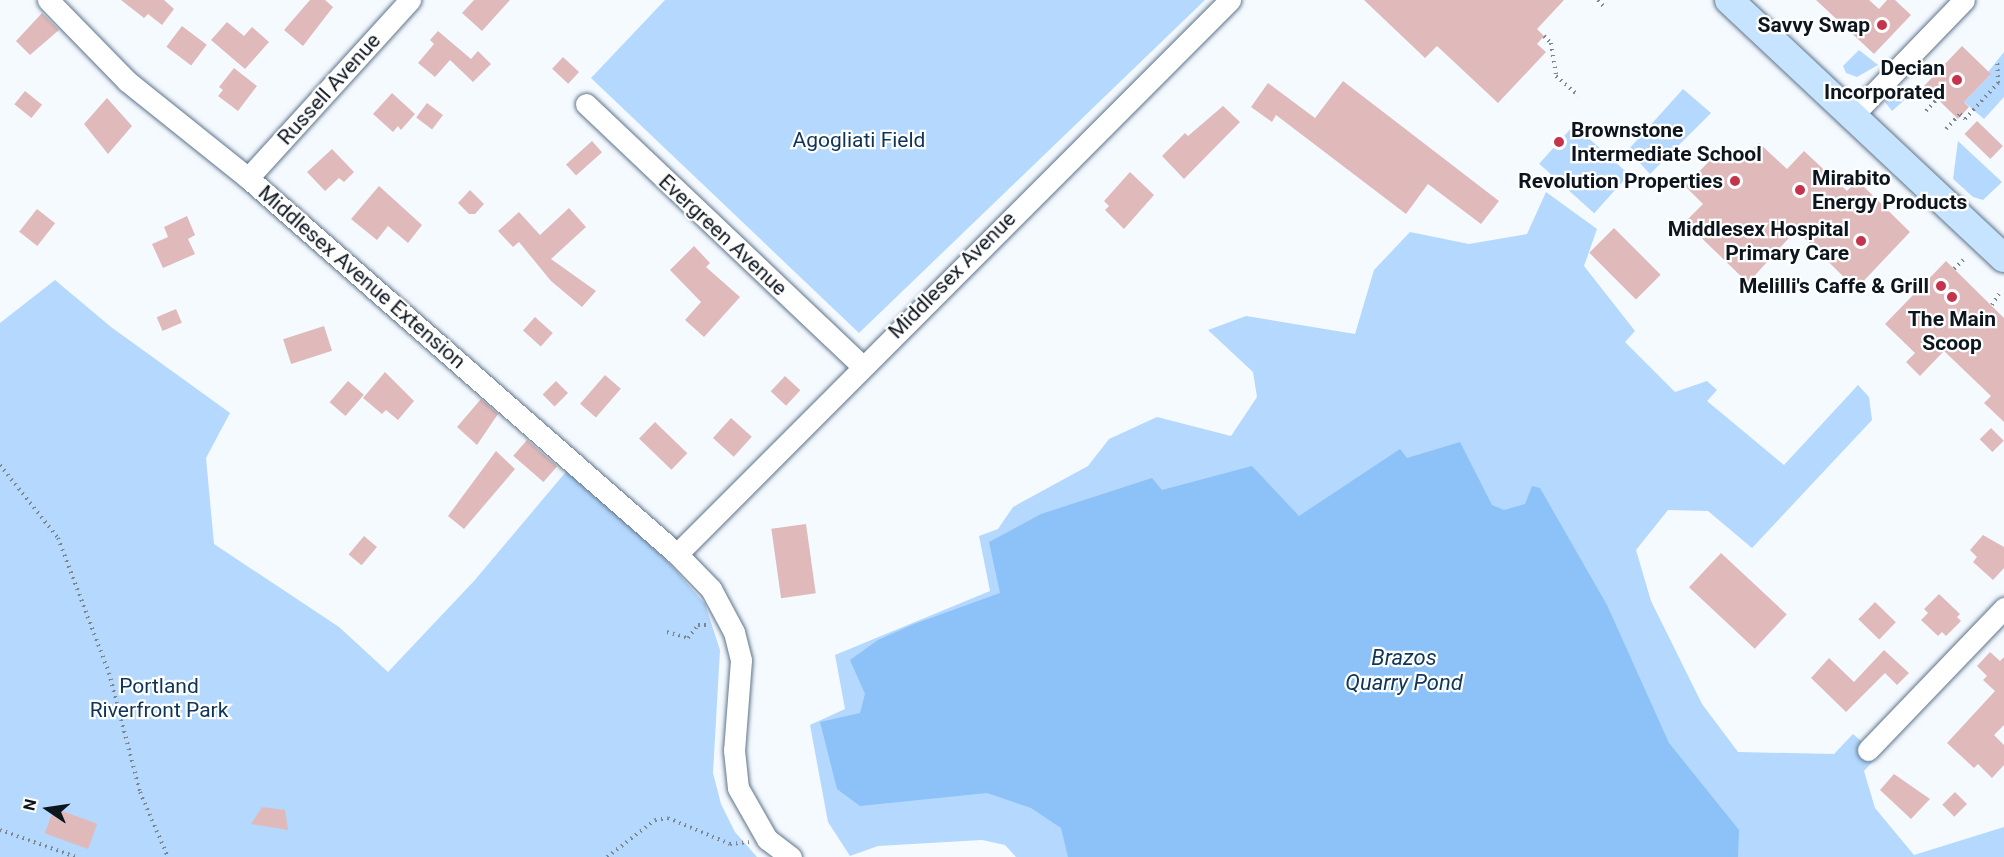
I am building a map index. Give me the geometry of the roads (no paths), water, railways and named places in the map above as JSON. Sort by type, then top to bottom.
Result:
[{"type":"main road","points":[[1729,0],[2004,258]]},
{"type":"street","name":"Middlesex Avenue Extension","points":[[48,0],[127,81],[248,178],[677,554],[711,589],[738,646],[742,674],[734,762],[742,801],[767,839],[791,857]]},
{"type":"street","name":"Russell Avenue","points":[[248,178],[409,0]]},
{"type":"street","name":"Middlesex Avenue","points":[[677,554],[861,365],[1230,0]]},
{"type":"street","points":[[1852,116],[1964,0]]},
{"type":"street","name":"Evergreen Avenue","points":[[586,104],[861,365]]},
{"type":"street","points":[[1868,750],[2004,608]]},
{"type":"water","name":"Brazos Quarry Pond","points":[[1460,442],[1492,505],[1504,510],[1525,504],[1532,486],[1540,488],[1607,605],[1669,743],[1739,830],[1738,857],[1068,857],[1061,828],[1031,808],[987,793],[860,806],[837,789],[820,722],[860,713],[865,694],[850,660],[878,640],[914,624],[1000,593],[989,542],[1041,514],[1152,478],[1162,490],[1252,466],[1299,516],[1400,449],[1407,458]]},
{"type":"place","name":"Savvy Swap","points":[[1882,25]]},
{"type":"place","name":"Decian Incorporated","points":[[1957,80]]},
{"type":"place","name":"Brownstone Intermediate School","points":[[1559,142]]},
{"type":"place","name":"Revolution Properties","points":[[1735,181]]},
{"type":"place","name":"Mirabito Energy Products","points":[[1800,190]]},
{"type":"place","name":"Middlesex Hospital Primary Care","points":[[1861,241]]},
{"type":"place","name":"Melilli's Caffe & Grill","points":[[1941,286]]},
{"type":"place","name":"The Main Scoop","points":[[1952,297]]},
{"type":"park label","name":"Agogliati Field","points":[[859,140]]},
{"type":"park label","name":"Portland Riverfront Park","points":[[159,698]]}]
